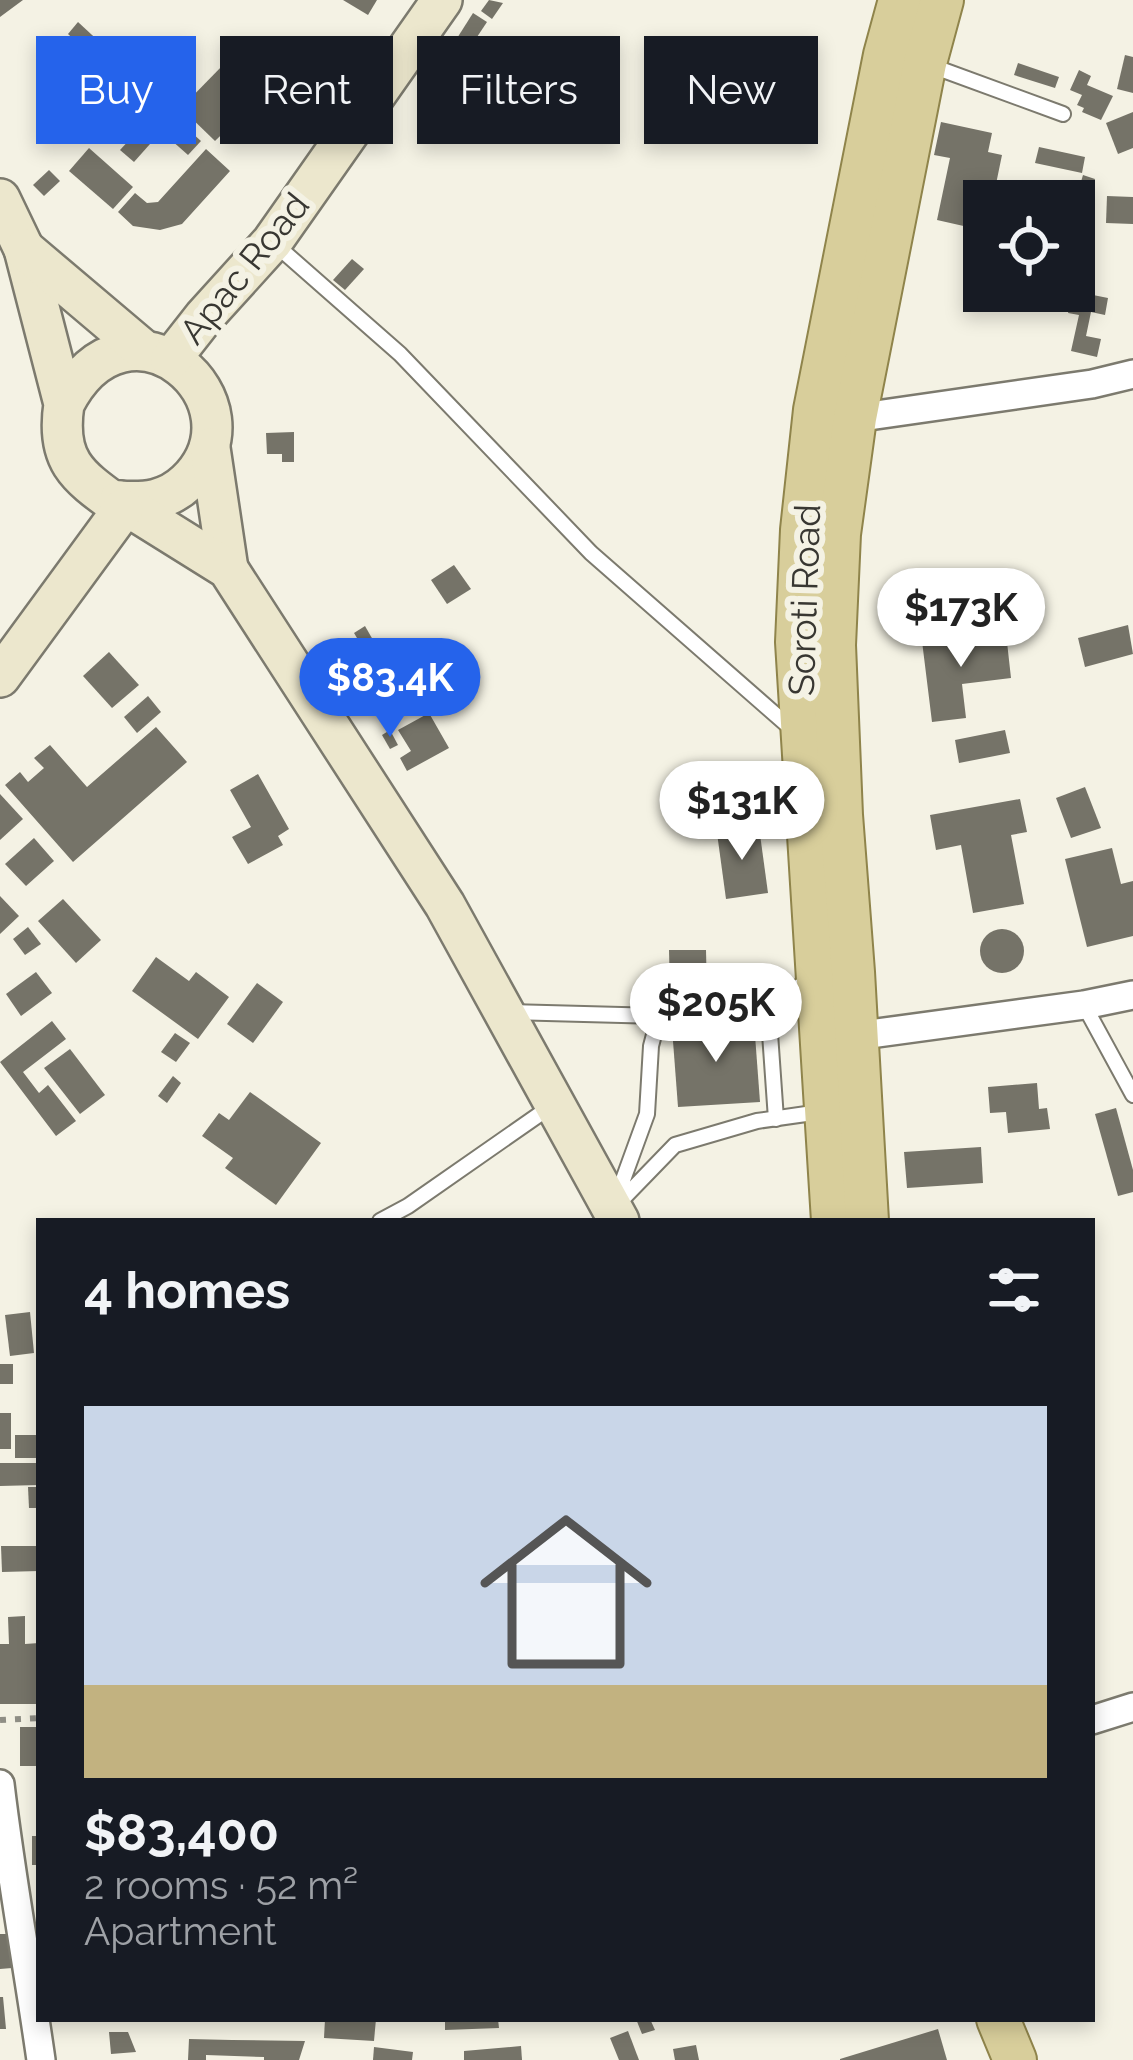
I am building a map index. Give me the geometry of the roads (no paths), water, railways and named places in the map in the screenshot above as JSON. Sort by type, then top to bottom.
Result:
[{"type":"main road","points":[[835,414],[905,59],[900,0]]},
{"type":"main road","points":[[905,59],[942,0]]},
{"type":"main road","name":"Soroti Road","points":[[833,1218],[796,642],[802,530],[835,414]]},
{"type":"main road","name":"Soroti Road","points":[[835,414],[839,534],[834,645],[867,1218]]},
{"type":"main road","points":[[999,2022],[1015,2060]]},
{"type":"street","name":"Apac Road","points":[[156,354],[204,317],[272,242],[442,0]]},
{"type":"street","points":[[0,199],[24,248],[64,404]]},
{"type":"street","points":[[24,248],[156,354],[192,375],[206,397],[228,569],[446,905],[616,1215]]},
{"type":"street","points":[[156,354],[119,353],[95,364],[76,381],[64,404],[60,430],[65,454],[79,477],[228,569]]},
{"type":"street","points":[[835,414],[1092,384],[1133,374]]},
{"type":"street","points":[[121,504],[160,499],[179,489],[198,471],[209,448]]},
{"type":"street","points":[[0,677],[121,504]]},
{"type":"street","points":[[855,1036],[1133,995]]},
{"type":"street","points":[[1095,1719],[1133,1707]]},
{"type":"street","points":[[0,1784],[41,2060]]},
{"type":"lane","points":[[905,59],[1063,114]]},
{"type":"lane","points":[[272,242],[400,354],[591,553],[801,736]]},
{"type":"lane","points":[[504,1012],[659,1016],[768,1005],[820,974]]},
{"type":"lane","points":[[768,1005],[776,1119]]},
{"type":"lane","points":[[1084,1005],[1133,1095]]},
{"type":"lane","points":[[616,1215],[646,1114],[651,1046],[659,1016]]},
{"type":"lane","points":[[386,1218],[554,1104]]},
{"type":"lane","points":[[616,1215],[675,1145],[757,1121],[825,1111]]}]
